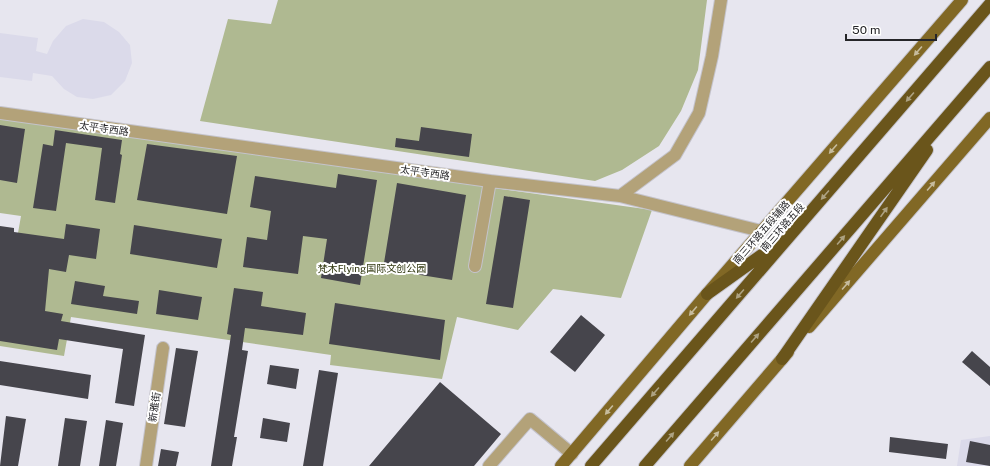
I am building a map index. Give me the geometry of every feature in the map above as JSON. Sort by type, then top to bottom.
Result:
[{"type":"highway","name":"南三环路五段","points":[[591,466],[990,4]]},
{"type":"highway","points":[[645,466],[990,67]]},
{"type":"highway","points":[[782,359],[964,98]]},
{"type":"highway","points":[[707,294],[793,233]]},
{"type":"main road","name":"南三环路五段辅路","points":[[561,466],[707,294],[962,0]]},
{"type":"main road","points":[[690,466],[990,118]]},
{"type":"street","points":[[620,196],[675,155],[698,113],[712,56],[721,0]]},
{"type":"street","name":"太平寺西路","points":[[0,113],[490,181],[620,196],[762,231]]},
{"type":"street","points":[[475,266],[490,181]]},
{"type":"street","name":"新雅街","points":[[146,466],[163,348]]},
{"type":"street","points":[[490,466],[530,419],[572,454]]},
{"type":"shaded area","points":[[83,19],[104,22],[119,32],[130,45],[132,63],[125,81],[111,95],[93,99],[77,97],[64,89],[52,76],[33,73],[32,81],[0,77],[0,33],[38,38],[36,51],[47,54],[53,41],[66,26]]},
{"type":"shaded area","points":[[990,436],[990,466],[957,466],[961,440]]},
{"type":"green space","points":[[278,0],[707,0],[698,70],[681,111],[659,146],[622,170],[595,181],[200,121],[228,19],[271,24]]},
{"type":"green space","name":"梵木Flying国际文创公园","points":[[0,119],[652,210],[621,298],[553,289],[518,330],[457,317],[442,379],[330,365],[331,355],[71,317],[64,356],[0,346],[0,335],[21,216],[0,213]]},
{"type":"building","points":[[0,125],[25,129],[17,183],[0,180]]},
{"type":"building","points":[[421,127],[472,134],[469,157],[395,147],[396,138],[419,141]]},
{"type":"building","points":[[55,130],[122,140],[120,154],[122,155],[115,203],[95,200],[102,148],[66,143],[56,211],[33,208],[43,144],[53,146]]},
{"type":"building","points":[[147,144],[237,156],[227,214],[137,200]]},
{"type":"building","points":[[338,174],[377,180],[360,285],[321,278],[327,239],[303,236],[298,274],[243,267],[247,237],[267,240],[271,211],[250,207],[255,176],[336,188]]},
{"type":"building","points":[[397,183],[466,195],[452,280],[383,269]]},
{"type":"building","points":[[504,196],[530,200],[513,308],[486,304]]},
{"type":"building","points":[[66,224],[100,229],[96,259],[69,255],[66,272],[49,269],[45,311],[63,314],[61,321],[145,335],[134,406],[115,403],[123,349],[59,339],[57,350],[0,341],[0,226],[14,228],[14,232],[64,239]]},
{"type":"building","points":[[134,225],[222,239],[217,268],[130,254]]},
{"type":"building","points":[[75,281],[105,286],[103,296],[139,301],[137,314],[71,304]]},
{"type":"building","points":[[234,288],[263,292],[261,306],[306,313],[303,335],[245,328],[242,350],[248,351],[234,437],[237,437],[232,466],[211,466],[231,335],[227,334]]},
{"type":"building","points":[[159,290],[202,297],[198,320],[156,314]]},
{"type":"building","points":[[335,303],[445,320],[440,360],[329,344]]},
{"type":"building","points":[[581,315],[605,335],[575,372],[550,352]]},
{"type":"building","points":[[176,348],[198,351],[185,427],[164,424]]},
{"type":"building","points":[[972,351],[990,367],[990,386],[962,362]]},
{"type":"building","points":[[0,361],[91,375],[88,399],[0,385]]},
{"type":"building","points":[[270,365],[299,369],[296,389],[267,384]]},
{"type":"building","points":[[319,370],[338,373],[323,466],[303,466]]},
{"type":"building","points":[[440,382],[501,434],[474,466],[369,466]]},
{"type":"building","points":[[6,416],[26,419],[18,466],[0,466]]},
{"type":"building","points":[[65,418],[87,421],[80,466],[58,466]]},
{"type":"building","points":[[263,418],[290,423],[287,442],[260,438]]},
{"type":"building","points":[[106,420],[123,423],[116,466],[99,466]]},
{"type":"building","points":[[890,437],[948,444],[946,459],[889,452]]},
{"type":"building","points":[[970,441],[990,445],[990,466],[966,462]]},
{"type":"building","points":[[161,449],[179,452],[176,466],[158,466]]}]
